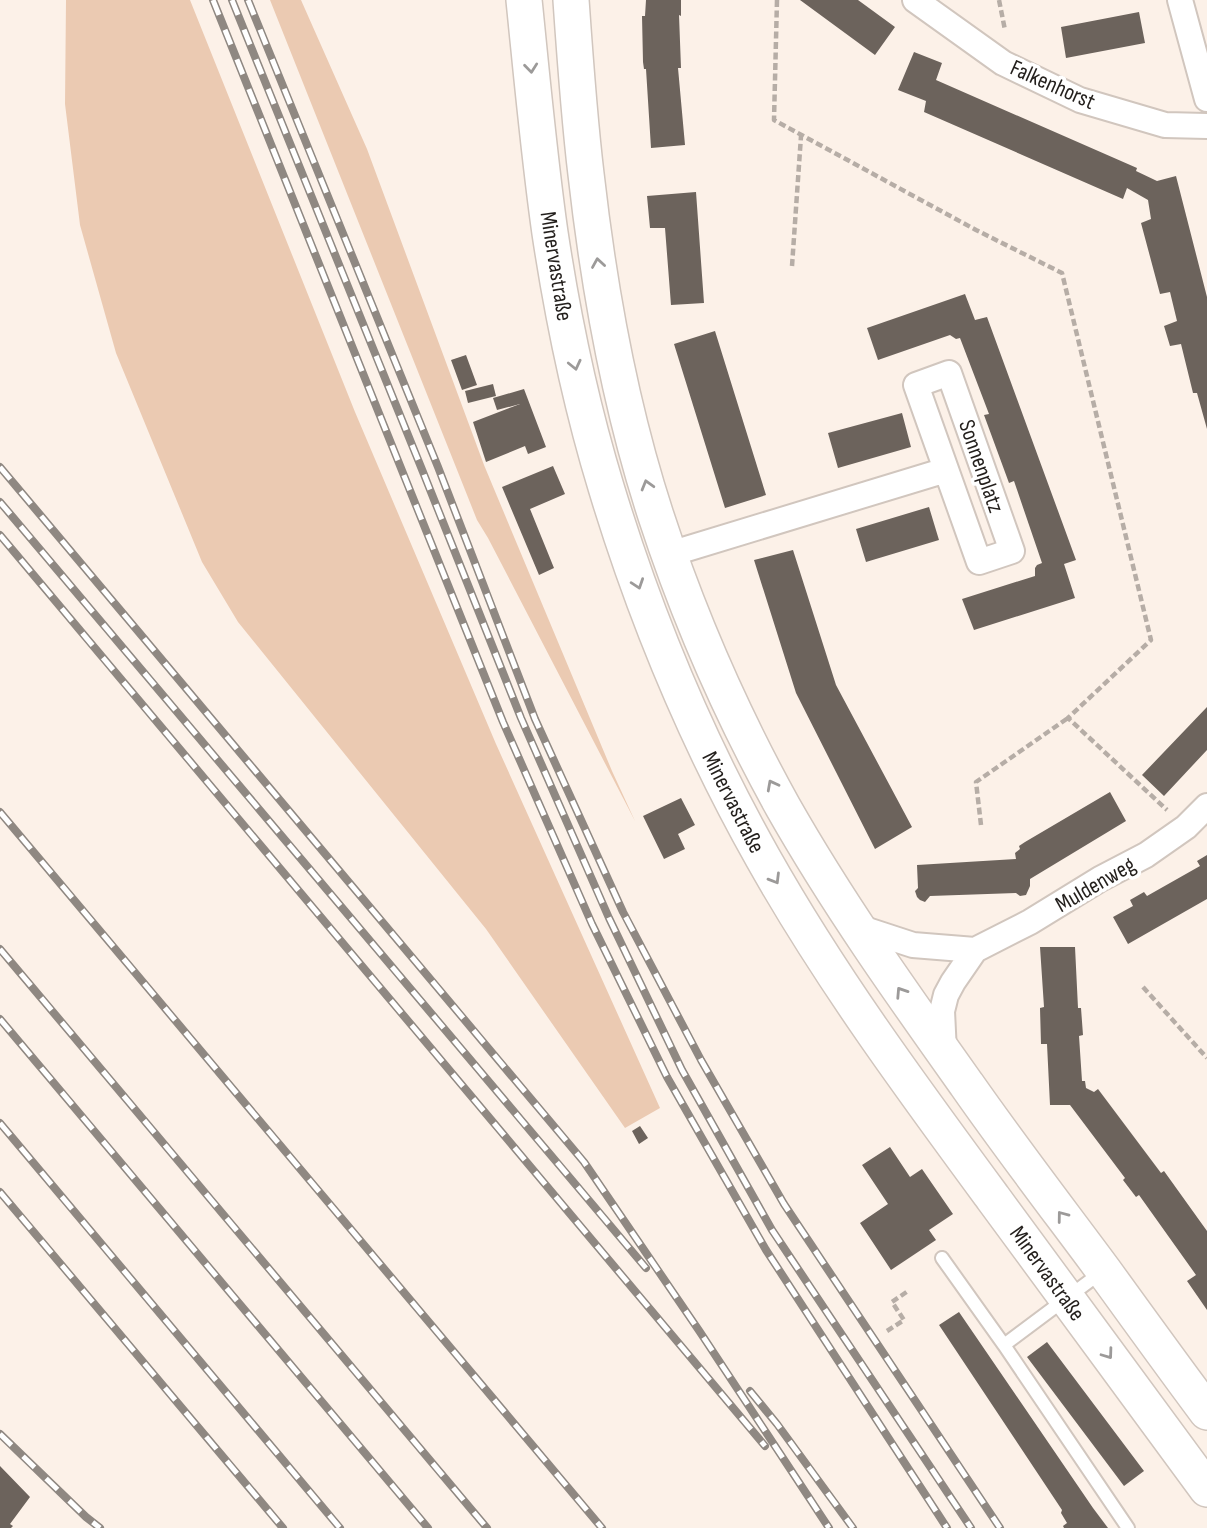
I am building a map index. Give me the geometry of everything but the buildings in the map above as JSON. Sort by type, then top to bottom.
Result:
[{"type":"main road","name":"Minervastraße","points":[[524,0],[551,239],[568,336],[585,409],[632,565],[660,643],[698,731],[762,857],[800,920],[891,1057],[1207,1489]]},
{"type":"main road","name":"Minervastraße","points":[[571,0],[586,176],[606,311],[639,456],[657,517],[701,637],[745,734],[785,810],[858,927],[908,1003],[1006,1141],[1207,1412]]},
{"type":"street","name":"Falkenhorst","points":[[915,0],[1003,63],[1080,100],[1165,125],[1207,125]]},
{"type":"street","points":[[1180,0],[1207,99]]},
{"type":"street","name":"Sonnenplatz","points":[[950,373],[1012,551],[979,562],[946,470],[916,385],[950,373]]},
{"type":"street","name":"Sonnenplatz","points":[[670,554],[946,470]]},
{"type":"street","name":"Muldenweg","points":[[944,1053],[942,1011],[946,995],[975,950],[1030,922],[1100,879],[1146,855],[1186,827],[1207,806]]},
{"type":"street","points":[[858,927],[913,945],[975,950]]},
{"type":"lane","points":[[942,1258],[1128,1528]]},
{"type":"lane","points":[[1004,1345],[1103,1271]]},
{"type":"path","points":[[778,0],[774,121],[1062,273],[1151,640],[1068,718],[976,782],[981,825]]},
{"type":"path","points":[[792,266],[801,136]]},
{"type":"path","points":[[1068,718],[1186,827]]},
{"type":"path","points":[[1143,987],[1207,1058]]},
{"type":"path","points":[[887,1331],[904,1320],[892,1302],[908,1291]]},
{"type":"shaded area","points":[[66,0],[190,0],[355,412],[496,744],[660,1108],[625,1128],[486,929],[238,622],[202,562],[116,353],[80,225],[65,104]]},
{"type":"shaded area","points":[[270,0],[301,0],[367,149],[484,465],[635,821],[477,520]]},
{"type":"railway","points":[[213,0],[503,722],[592,924],[667,1077],[766,1250],[947,1528]]},
{"type":"railway","points":[[232,0],[521,718],[609,918],[682,1070],[772,1230],[971,1528]]},
{"type":"railway","points":[[248,0],[438,467],[535,719],[623,912],[701,1060],[784,1204],[1000,1528]]},
{"type":"railway","points":[[0,467],[584,1162],[829,1528]]},
{"type":"railway","points":[[0,502],[646,1268]]},
{"type":"railway","points":[[0,535],[765,1446]]},
{"type":"railway","points":[[0,812],[602,1528]]},
{"type":"railway","points":[[0,949],[487,1528]]},
{"type":"railway","points":[[0,1019],[428,1528]]},
{"type":"railway","points":[[0,1123],[340,1528]]},
{"type":"railway","points":[[0,1192],[283,1528]]},
{"type":"railway","points":[[750,1391],[853,1528]]},
{"type":"railway","points":[[0,1434],[100,1528]]}]
